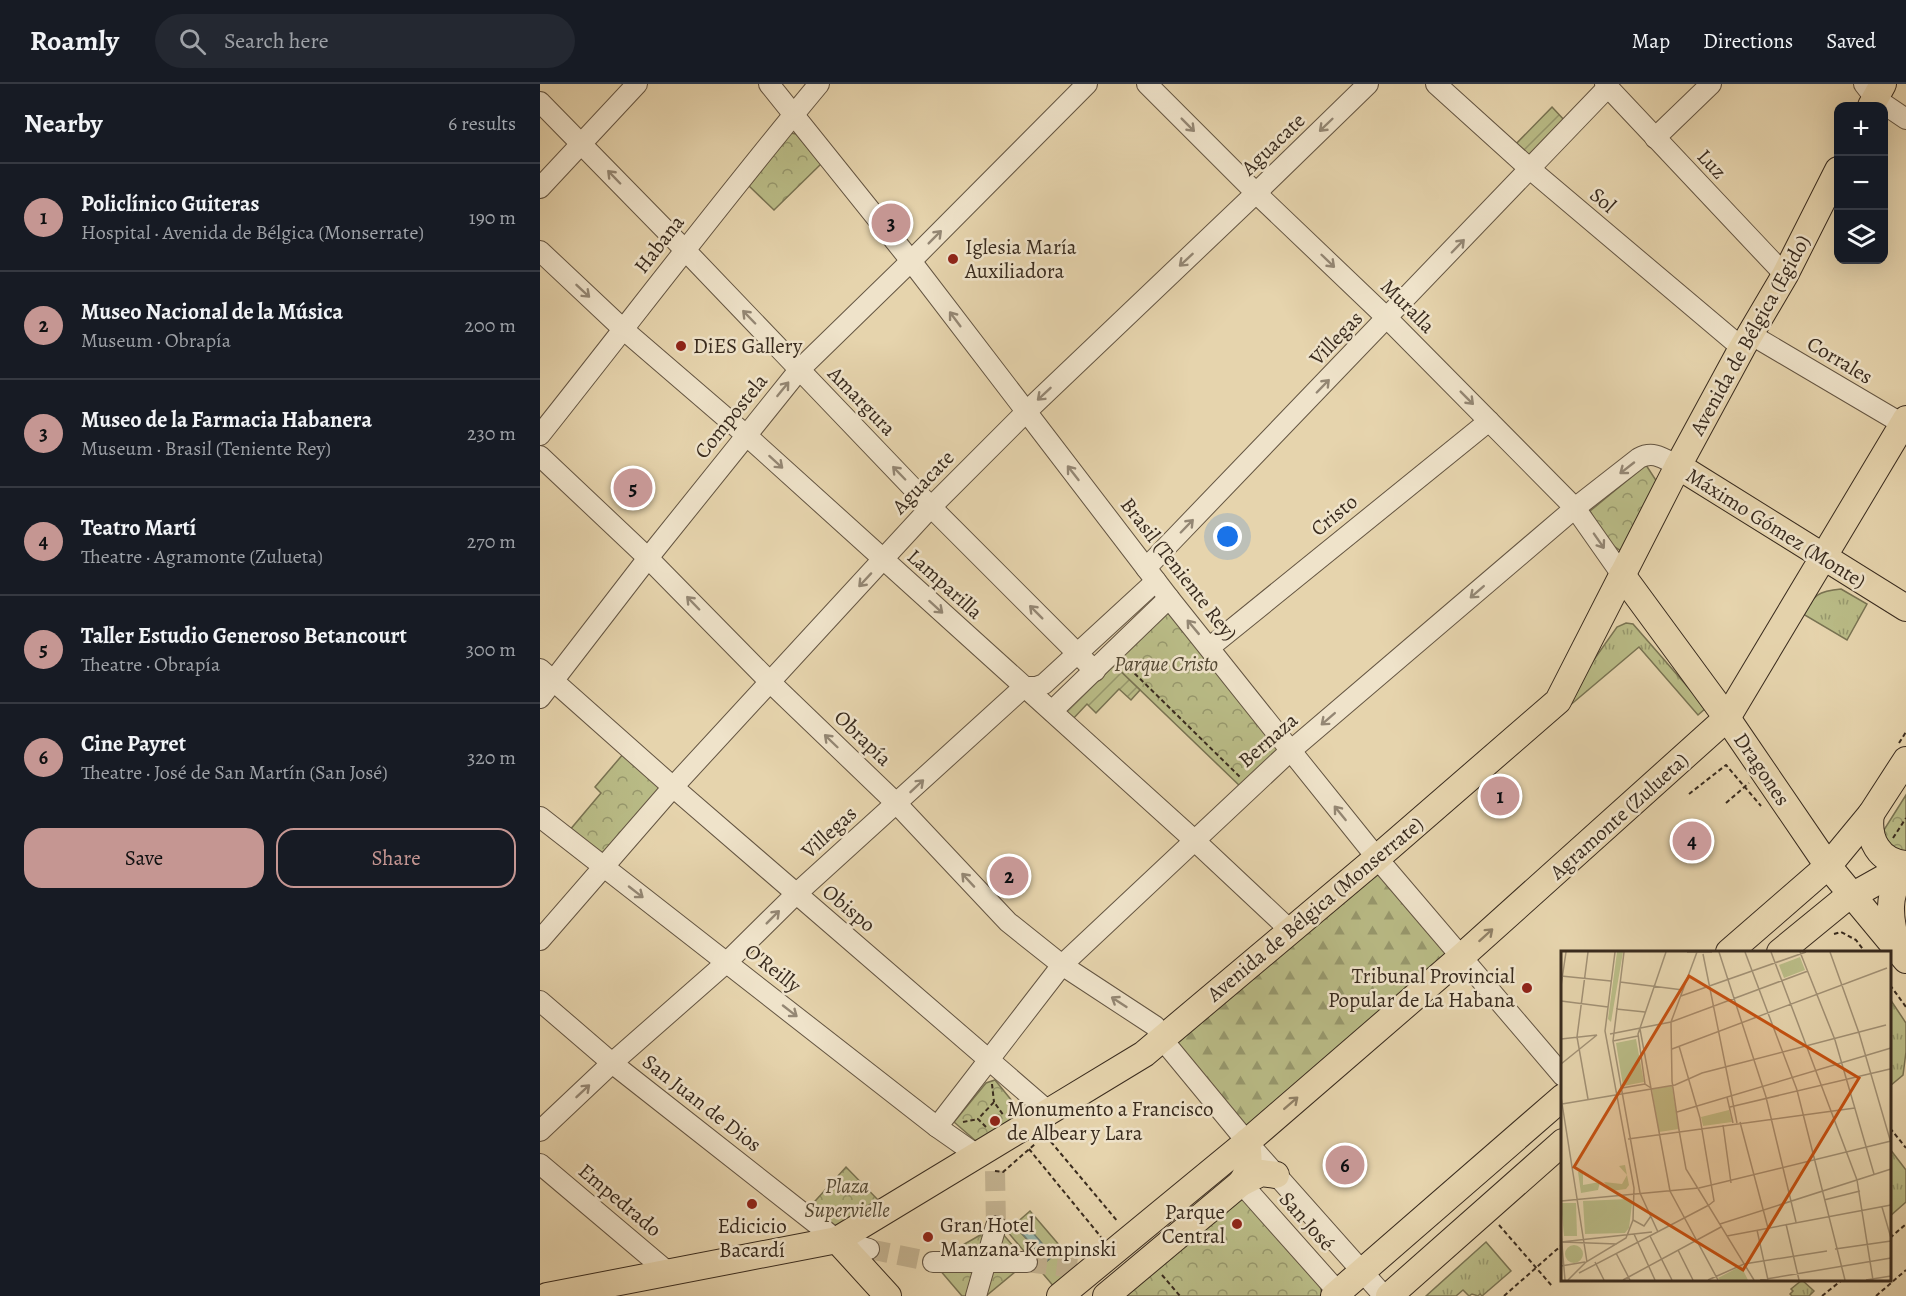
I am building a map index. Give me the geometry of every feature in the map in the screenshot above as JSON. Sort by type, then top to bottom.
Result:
[{"type":"main road","name":"Avenida de Bélgica (Egido)","points":[[1678,466],[1785,275],[1834,181]]},
{"type":"main road","name":"Agramonte (Zulueta)","points":[[1060,1296],[1246,1142],[1460,958],[1728,718],[1905,423]]},
{"type":"main road","name":"Máximo Gómez (Monte)","points":[[1678,466],[1822,558],[1906,608]]},
{"type":"main road","name":"Avenida de Bélgica (Monserrate)","points":[[837,1240],[986,1163],[1144,1053],[1377,858],[1558,701],[1678,466]]},
{"type":"main road","points":[[1808,582],[1831,574],[1848,573]]},
{"type":"main road","name":"Dragones","points":[[1622,575],[1728,718],[1828,866],[1902,954]]},
{"type":"main road","points":[[1730,951],[1828,866],[1871,814],[1906,760]]},
{"type":"main road","points":[[1871,814],[1870,836],[1875,847],[1882,855],[1906,868]]},
{"type":"main road","points":[[1832,923],[1852,895],[1906,868]]},
{"type":"main road","points":[[1902,954],[1890,918],[1891,901],[1897,882],[1906,868]]},
{"type":"main road","points":[[1782,951],[1832,923],[1840,912],[1854,914],[1867,921],[1902,954]]},
{"type":"main road","points":[[1336,1294],[1357,1265],[1561,1098]]},
{"type":"main road","points":[[1241,1183],[1249,1167],[1246,1142]]},
{"type":"main road","points":[[1389,1296],[1561,1144]]},
{"type":"main road","points":[[1106,1296],[1241,1183],[1262,1173],[1276,1175]]},
{"type":"main road","points":[[547,1296],[635,1288],[669,1273],[837,1240],[888,1296]]},
{"type":"street","points":[[540,188],[637,84]]},
{"type":"street","name":"Brasil (Teniente Rey)","points":[[769,84],[911,261],[1151,575],[1210,646],[1291,751],[1460,958],[1561,1074]]},
{"type":"street","name":"Habana","points":[[540,435],[819,84]]},
{"type":"street","name":"Compostela","points":[[540,698],[547,675],[648,558],[799,370],[911,261],[1086,84]]},
{"type":"street","name":"Muralla","points":[[1147,84],[1256,194],[1388,319],[1575,508],[1622,575]]},
{"type":"street","name":"Aguacate","points":[[540,940],[673,787],[931,507],[1026,412],[1256,194],[1368,84]]},
{"type":"street","name":"Sol","points":[[1436,84],[1530,169],[1746,341]]},
{"type":"street","points":[[1655,138],[1710,84]]},
{"type":"street","name":"Villegas","points":[[540,1131],[612,1063],[727,962],[796,894],[1024,687],[1044,684],[1078,653],[1607,86]]},
{"type":"street","name":"Luz","points":[[1607,86],[1785,275]]},
{"type":"street","points":[[1873,93],[1906,119]]},
{"type":"street","name":"Amargura","points":[[540,102],[931,507],[1095,670]]},
{"type":"street","name":"Lamparilla","points":[[540,251],[624,330],[746,435],[1055,714],[1290,930]]},
{"type":"street","name":"Corrales","points":[[1746,341],[1905,423]]},
{"type":"street","name":"Cristo","points":[[1210,646],[1489,421]]},
{"type":"street","name":"Bernaza","points":[[937,1127],[1062,965],[1250,787],[1575,508],[1639,458],[1647,454],[1656,454],[1678,466]]},
{"type":"street","name":"Obrapía","points":[[540,456],[648,558],[771,683],[897,804],[1008,922],[1062,965],[1155,1026],[1162,1039],[1246,1142],[1384,1296]]},
{"type":"street","points":[[1055,714],[1095,670],[1169,598]]},
{"type":"street","name":"Obispo","points":[[547,675],[796,894],[990,1059],[1046,1123]]},
{"type":"street","name":"O'Reilly","points":[[540,817],[986,1163]]},
{"type":"street","name":"San Juan de Dios","points":[[540,1001],[612,1063],[837,1240]]},
{"type":"street","name":"Empedrado","points":[[540,1164],[669,1273]]},
{"type":"street","name":"San José","points":[[1241,1183],[1336,1294]]},
{"type":"street","points":[[976,1296],[996,1227]]},
{"type":"street","points":[[837,1240],[869,1249]]},
{"type":"street","points":[[933,1262],[987,1260],[1027,1262]]},
{"type":"path","points":[[1113,652],[1250,787]]},
{"type":"path","points":[[1689,794],[1726,765],[1761,806]]},
{"type":"path","points":[[1726,803],[1752,781]]},
{"type":"path","points":[[1832,923],[1856,940],[1864,951]]},
{"type":"path","points":[[1891,986],[1906,1007]]},
{"type":"path","points":[[986,1089],[992,1081],[999,1089]]},
{"type":"path","points":[[990,1131],[978,1119],[994,1102],[1008,1121]]},
{"type":"path","points":[[967,1114],[961,1122],[970,1129]]},
{"type":"path","points":[[1046,1123],[1124,1229]]},
{"type":"path","points":[[1891,1129],[1906,1148]]},
{"type":"path","points":[[986,1163],[1002,1172],[1037,1142]]},
{"type":"path","points":[[1029,1149],[1107,1244]]},
{"type":"path","points":[[1497,1222],[1552,1286]]},
{"type":"path","points":[[1891,1237],[1906,1224]]},
{"type":"path","points":[[1504,1296],[1561,1246]]},
{"type":"path","points":[[1156,1268],[1180,1296]]},
{"type":"path","points":[[1876,1296],[1906,1270]]},
{"type":"path","points":[[1822,1296],[1841,1281]]},
{"type":"green space","points":[[1552,107],[1566,122],[1527,162],[1512,148]]},
{"type":"green space","points":[[791,133],[796,134],[821,164],[774,210],[749,186]]},
{"type":"green space","points":[[1646,465],[1659,485],[1623,551],[1612,545],[1590,511]]},
{"type":"green space","points":[[1841,589],[1867,604],[1847,640],[1803,614],[1810,602],[1818,595]]},
{"type":"green space","name":"Parque Cristo","points":[[1169,609],[1285,749],[1242,788],[1112,663]]},
{"type":"green space","points":[[1626,623],[1633,624],[1706,708],[1698,715],[1639,647],[1568,707],[1564,702],[1617,627]]},
{"type":"green space","points":[[1112,663],[1140,690],[1131,700],[1119,689],[1096,713],[1087,704],[1071,721],[1061,712]]},
{"type":"green space","points":[[624,753],[661,788],[601,858],[569,831],[601,793],[595,787]]},
{"type":"green space","points":[[1906,795],[1906,852],[1893,854],[1882,833]]},
{"type":"green space","points":[[1375,865],[1452,958],[1249,1132],[1172,1038]]},
{"type":"green space","points":[[1891,1000],[1906,1023],[1903,1075],[1891,1085]]},
{"type":"green space","points":[[995,1080],[1021,1112],[1017,1118],[977,1142],[954,1122],[986,1083]]},
{"type":"green space","points":[[1891,1150],[1906,1170],[1906,1202],[1891,1215]]},
{"type":"green space","name":"Plaza Supervielle","points":[[846,1167],[881,1203],[833,1231],[807,1210]]},
{"type":"green space","name":"Parque Central","points":[[1235,1194],[1249,1198],[1319,1281],[1322,1294],[1320,1296],[1122,1296]]},
{"type":"green space","points":[[1030,1211],[1078,1267],[1055,1288],[1007,1231]],"holes":[[[1027,1227],[1053,1256],[1047,1261],[1021,1233]]]},
{"type":"green space","points":[[996,1226],[1027,1262],[986,1296],[962,1296],[933,1262]]},
{"type":"green space","points":[[1486,1242],[1511,1271],[1482,1296],[1472,1294],[1469,1296],[1463,1290],[1456,1296],[1426,1296]]},
{"type":"green space","points":[[1803,1281],[1814,1291],[1809,1296],[1792,1296],[1791,1289]]},
{"type":"water","points":[[1027,1226],[1053,1256],[1046,1262],[1021,1232]]},
{"type":"tunnel","points":[[995,1171],[996,1226]]},
{"type":"tunnel","points":[[869,1249],[933,1262]]},
{"type":"tunnel","points":[[1027,1262],[1081,1269]]},
{"type":"place","name":"Museo de la Farmacia Habanera","points":[[891,223]]},
{"type":"place","name":"Iglesia María Auxiliadora","points":[[953,259]]},
{"type":"place","name":"DiES Gallery","points":[[681,346]]},
{"type":"place","name":"Taller Estudio Generoso Betancourt","points":[[633,488]]},
{"type":"place","name":"Policlínico Guiteras","points":[[1500,796]]},
{"type":"place","name":"Teatro Martí","points":[[1692,841]]},
{"type":"place","name":"Museo Nacional de la Música","points":[[1009,876]]},
{"type":"place","name":"Tribunal Provincial Popular de La Habana","points":[[1527,988]]},
{"type":"place","name":"Monumento a Francisco de Albear y Lara","points":[[995,1121]]},
{"type":"place","name":"Cine Payret","points":[[1345,1165]]},
{"type":"place","name":"Edicicio Bacardí","points":[[752,1204]]},
{"type":"place","name":"Parque Central","points":[[1237,1224]]},
{"type":"place","name":"Gran Hotel Manzana Kempinski","points":[[928,1237]]}]
